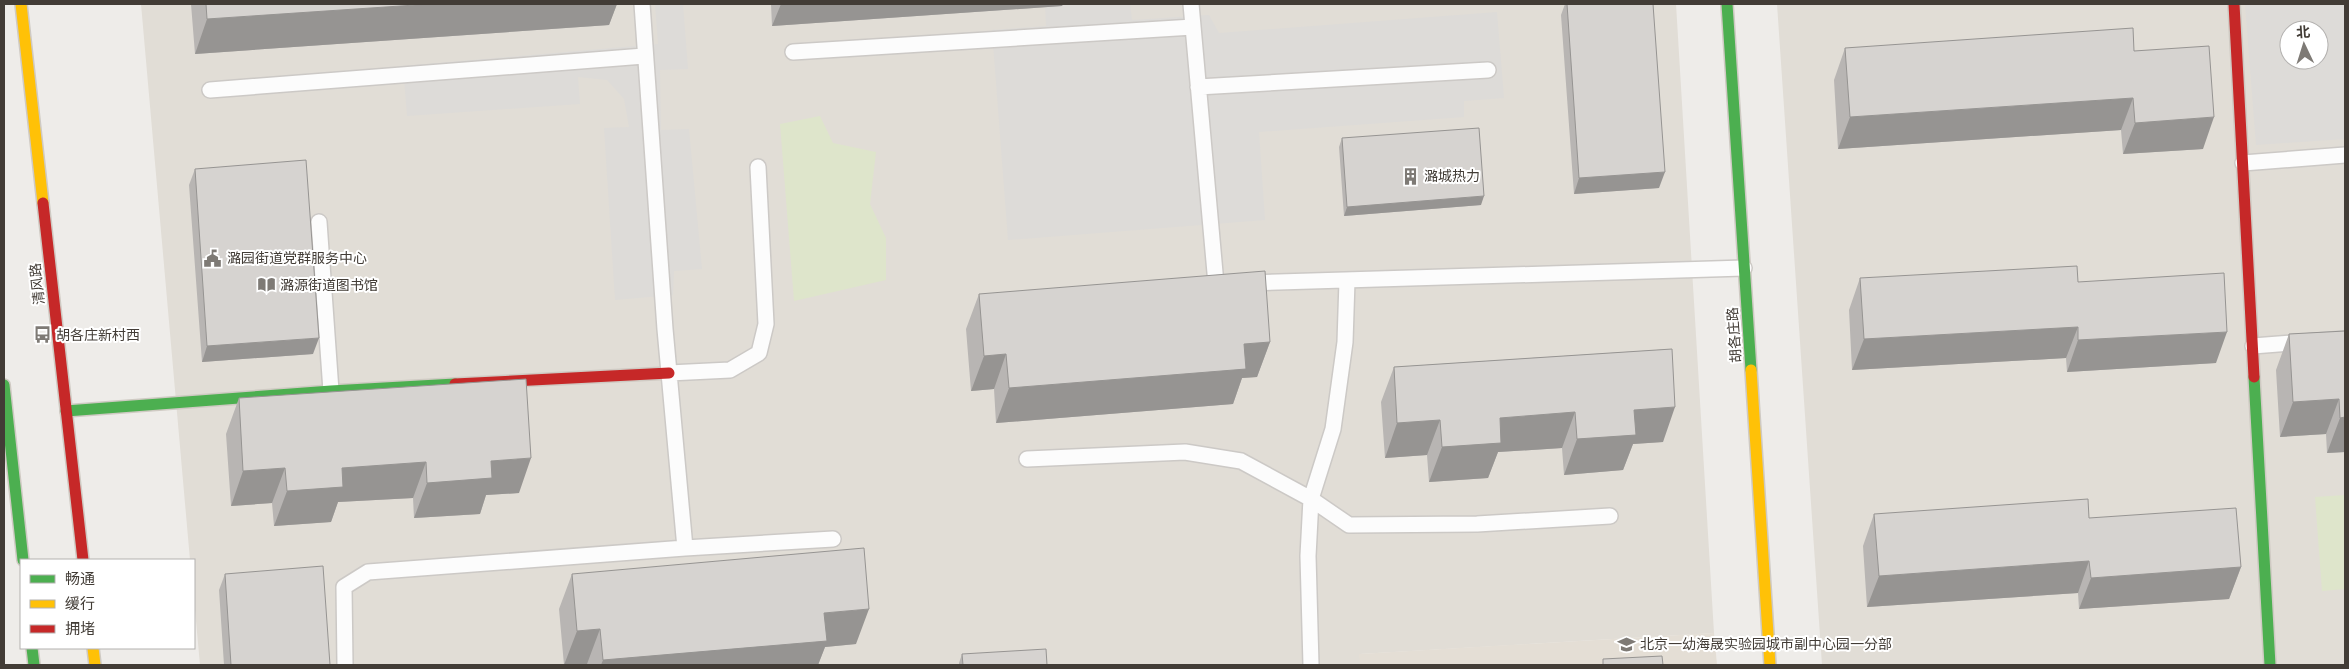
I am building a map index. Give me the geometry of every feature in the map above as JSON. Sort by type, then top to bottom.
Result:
[{"type":"street","name":"清风路","points":[[21,4],[83,559]]},
{"type":"street","name":"胡各庄路","points":[[1727,4],[1770,665]]},
{"type":"street","points":[[2234,4],[2270,665]]},
{"type":"street","points":[[66,411],[331,391],[669,373]]},
{"type":"street","points":[[4,385],[23,559]]},
{"type":"street","points":[[32,649],[34,665]]},
{"type":"street","points":[[93,649],[95,665]]},
{"type":"lane","points":[[642,4],[644,56],[669,373],[685,548]]},
{"type":"lane","points":[[1191,4],[1216,284],[1744,268]]},
{"type":"lane","points":[[793,52],[1193,27]]},
{"type":"lane","points":[[210,90],[644,56]]},
{"type":"lane","points":[[1198,87],[1488,70]]},
{"type":"lane","points":[[2243,163],[2345,155]]},
{"type":"lane","points":[[669,373],[730,370],[758,353],[766,324],[758,167]]},
{"type":"lane","points":[[319,222],[331,391]]},
{"type":"lane","points":[[1310,665],[1308,556],[1311,498],[1333,429],[1345,342],[1348,281]]},
{"type":"lane","points":[[2253,346],[2345,339]]},
{"type":"lane","points":[[1027,459],[1185,452],[1241,461],[1311,498],[1349,525],[1477,524],[1610,516]]},
{"type":"lane","points":[[345,665],[344,588],[368,572],[833,539]]},
{"type":"shaded area","points":[[141,4],[1676,4],[1714,633],[1360,654],[1360,665],[200,665],[195,610],[195,559],[190,559]]},
{"type":"shaded area","points":[[655,4],[683,4],[688,69],[660,70],[661,130],[689,129],[702,269],[674,271],[673,295],[615,300],[604,128],[629,127],[624,99],[607,80],[578,77],[580,104],[407,116],[403,66],[658,44]]},
{"type":"shaded area","points":[[1045,4],[1130,4],[1132,20],[1209,15],[1219,33],[1497,12],[1504,98],[1464,101],[1464,117],[1259,132],[1265,220],[1008,240],[992,30],[1046,26]]},
{"type":"shaded area","points":[[1777,4],[2345,4],[2345,665],[1822,665]]},
{"type":"shaded area","points":[[2245,4],[2345,4],[2345,139],[2256,145]]},
{"type":"shaded area","name":"北京一幼海晟实验园城市副中心园一分部","points":[[1714,633],[1717,665],[1360,665],[1359,654]]},
{"type":"green space","points":[[820,116],[833,143],[876,152],[870,204],[886,238],[886,280],[794,301],[780,124]]},
{"type":"green space","points":[[2345,495],[2345,589],[2322,591],[2315,497]]},
{"type":"building","points":[[206,4],[430,4],[207,19]]},
{"type":"building","points":[[1567,4],[1653,4],[1665,172],[1579,178]]},
{"type":"building","points":[[2133,28],[2134,51],[2209,46],[2214,117],[2135,123],[2133,98],[1850,117],[1845,48]]},
{"type":"building","name":"潞城热力","points":[[1479,128],[1484,196],[1347,207],[1342,138]]},
{"type":"building","points":[[306,160],[319,338],[207,346],[195,169]]},
{"type":"building","points":[[2077,266],[2078,282],[2224,273],[2227,332],[2078,340],[2078,327],[1864,339],[1860,278]]},
{"type":"building","points":[[1265,271],[1270,342],[1244,344],[1246,369],[1009,388],[1006,354],[984,356],[979,294]]},
{"type":"building","points":[[2345,331],[2345,417],[2340,418],[2339,399],[2293,402],[2289,334]]},
{"type":"building","points":[[1672,349],[1675,407],[1634,410],[1636,435],[1577,439],[1575,412],[1500,418],[1501,443],[1442,447],[1440,420],[1397,423],[1394,367]]},
{"type":"building","points":[[526,379],[531,458],[491,461],[492,478],[427,483],[426,462],[342,468],[343,487],[287,491],[285,468],[243,471],[239,398]]},
{"type":"building","points":[[2088,499],[2089,518],[2236,508],[2241,567],[2091,578],[2089,561],[1879,576],[1874,514]]},
{"type":"building","points":[[864,548],[869,609],[824,613],[827,641],[603,660],[600,629],[577,631],[572,574]]},
{"type":"building","points":[[323,566],[330,665],[231,665],[225,574]]},
{"type":"building","points":[[1046,649],[1047,665],[963,665],[962,654]]},
{"type":"building","points":[[1662,656],[1663,665],[1603,665],[1603,659]]},
{"type":"traffic: fast","points":[[1727,4],[1751,370]]},
{"type":"traffic: fast","points":[[2254,377],[2270,665]]},
{"type":"traffic: fast","points":[[66,411],[331,391],[455,384]]},
{"type":"traffic: fast","points":[[4,385],[23,559]]},
{"type":"traffic: fast","points":[[32,649],[34,665]]},
{"type":"traffic: slow","points":[[21,4],[43,203]]},
{"type":"traffic: slow","points":[[1751,370],[1770,665]]},
{"type":"traffic: slow","points":[[93,649],[95,665]]},
{"type":"traffic: jam","points":[[2234,4],[2254,377]]},
{"type":"traffic: jam","points":[[43,203],[83,559]]},
{"type":"traffic: jam","points":[[455,384],[669,373]]},
{"type":"place","name":"潞城热力","points":[[1410,176]]},
{"type":"place","name":"潞园街道党群服务中心","points":[[213,258]]},
{"type":"place","name":"潞源街道图书馆","points":[[266,285]]},
{"type":"place","name":"胡各庄新村西","points":[[42,335]]},
{"type":"place","name":"北京一幼海晟实验园城市副中心园一分部","points":[[1626,644]]}]
